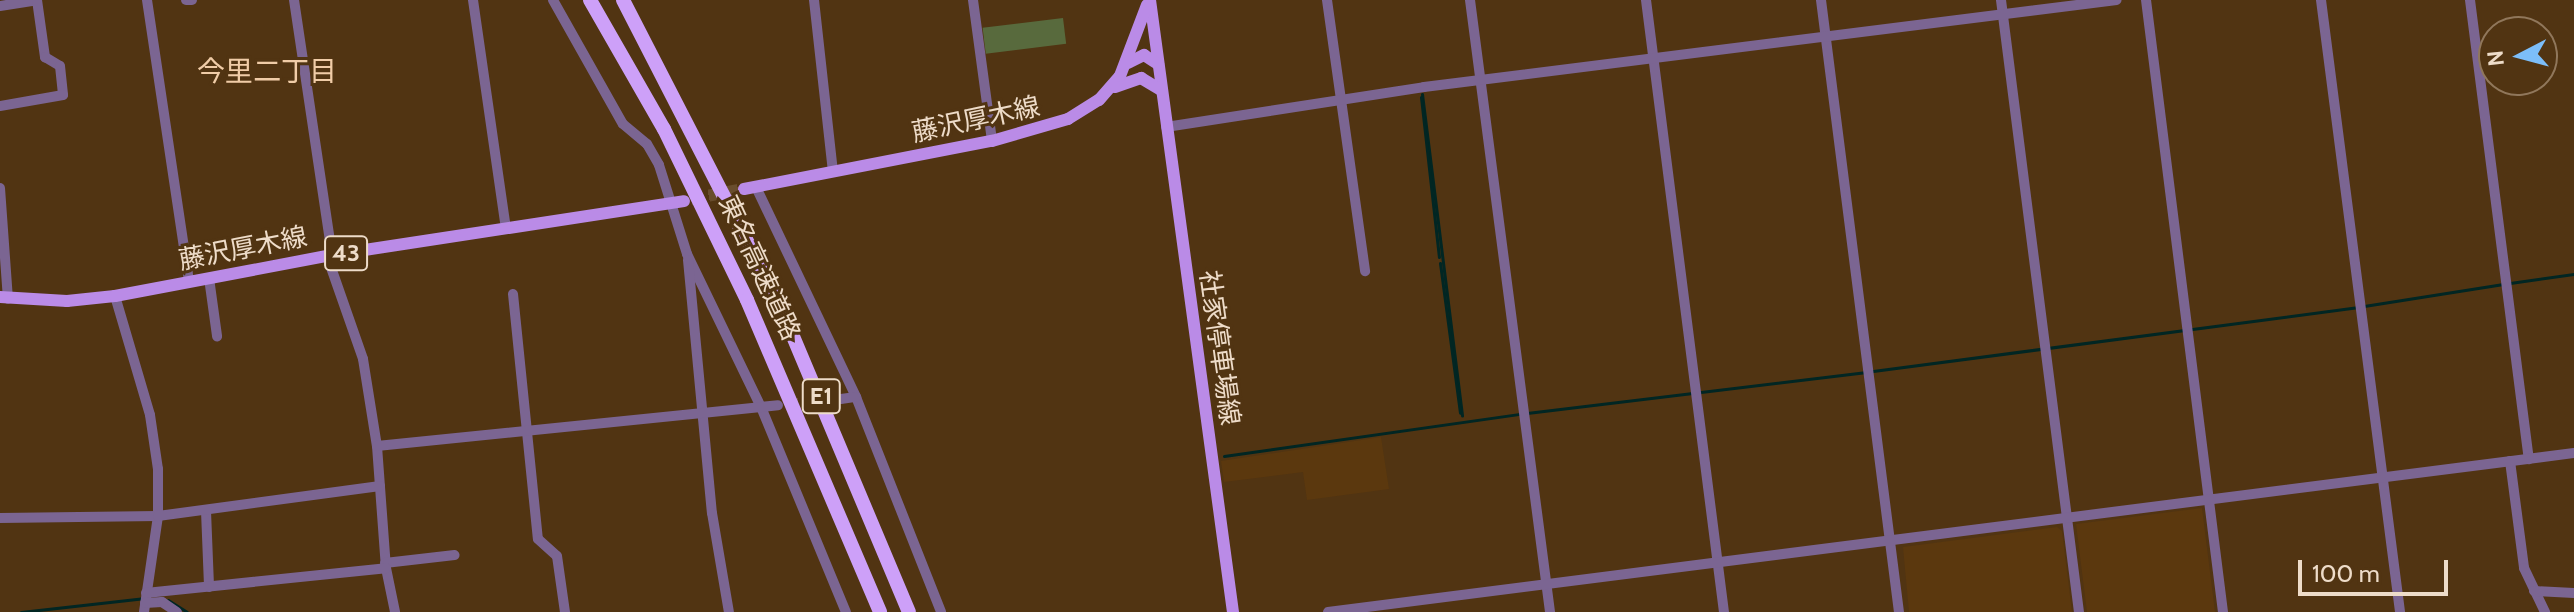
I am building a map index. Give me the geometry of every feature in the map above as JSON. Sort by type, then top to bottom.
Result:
[{"type":"highway","name":"東名高速道路","points":[[590,0],[664,129],[684,198],[789,389],[858,556],[877,612]]},
{"type":"highway","name":"東名高速道路","points":[[623,0],[720,187],[813,379],[909,612]]},
{"type":"main road","name":"藤沢厚木線","points":[[750,188],[992,141],[1068,119],[1110,90],[1128,63],[1149,0]]},
{"type":"main road","name":"社家停車場線","points":[[1149,0],[1233,612]]},
{"type":"main road","points":[[1128,63],[1144,55],[1158,64]]},
{"type":"main road","points":[[1110,90],[1137,78],[1161,90]]},
{"type":"main road","name":"藤沢厚木線","points":[[4,298],[115,296],[330,256],[684,198]]},
{"type":"street","points":[[0,6],[37,0],[45,57],[60,66],[63,95],[0,106]]},
{"type":"street","points":[[147,0],[189,282]]},
{"type":"street","points":[[186,0],[192,0]]},
{"type":"street","points":[[294,0],[330,256],[363,359],[377,446],[385,566],[395,612]]},
{"type":"street","points":[[473,0],[506,229]]},
{"type":"street","points":[[553,0],[623,124],[652,151],[684,198],[702,413],[729,612]]},
{"type":"street","points":[[814,0],[833,172]]},
{"type":"street","points":[[973,0],[992,141]]},
{"type":"street","points":[[1327,0],[1365,271]]},
{"type":"street","points":[[1470,0],[1550,612]]},
{"type":"street","points":[[1646,0],[1724,612]]},
{"type":"street","points":[[1821,0],[1899,612]]},
{"type":"street","points":[[2001,0],[2079,612]]},
{"type":"street","points":[[1166,127],[1480,81],[2117,0]]},
{"type":"street","points":[[2146,0],[2223,612]]},
{"type":"street","points":[[2321,0],[2400,612]]},
{"type":"street","points":[[2470,0],[2529,459]]},
{"type":"street","points":[[0,188],[4,298]]},
{"type":"street","points":[[750,188],[856,397],[941,612]]},
{"type":"street","points":[[687,254],[761,407],[846,612]]},
{"type":"street","points":[[209,278],[217,336]]},
{"type":"street","points":[[513,294],[539,543],[557,556],[565,612]]},
{"type":"street","points":[[115,296],[152,422],[158,516],[145,601]]},
{"type":"street","points":[[841,399],[856,397]]},
{"type":"street","points":[[377,446],[778,405]]},
{"type":"street","points":[[1328,612],[1890,544],[2574,453]]},
{"type":"street","points":[[2510,461],[2524,568],[2545,612]]},
{"type":"street","points":[[0,518],[158,516],[380,486]]},
{"type":"street","points":[[206,511],[209,587]]},
{"type":"street","points":[[145,601],[209,587],[455,555]]},
{"type":"street","points":[[2534,591],[2574,593]]},
{"type":"street","points":[[145,601],[162,602],[177,612]]},
{"type":"shaded area","points":[[1381,437],[1389,489],[1307,500],[1303,472],[1224,482],[1221,461]]},
{"type":"shaded area","points":[[2202,508],[2215,612],[2087,612],[2076,524]]},
{"type":"shaded area","points":[[2057,527],[2062,531],[2072,612],[1909,612],[1903,547]]},
{"type":"green space","points":[[1063,18],[1066,44],[986,54],[983,28]]},
{"type":"waterway","points":[[1422,94],[1462,416]]},
{"type":"waterway","points":[[1421,97],[1439,257]]},
{"type":"waterway","points":[[1440,263],[1460,413]]},
{"type":"waterway","points":[[2510,283],[2574,274]]},
{"type":"waterway","points":[[2364,306],[2503,284]]},
{"type":"waterway","points":[[1873,371],[2357,307]]},
{"type":"waterway","points":[[1527,413],[1865,372]]},
{"type":"waterway","points":[[1224,456],[1520,414]]},
{"type":"waterway","points":[[21,612],[145,598]]},
{"type":"waterway","points":[[168,600],[187,612]]},
{"type":"tunnel","points":[[691,199],[744,189]]},
{"type":"tunnel","points":[[788,404],[841,399]]},
{"type":"district","name":"今里二丁目","points":[[267,71]]}]
